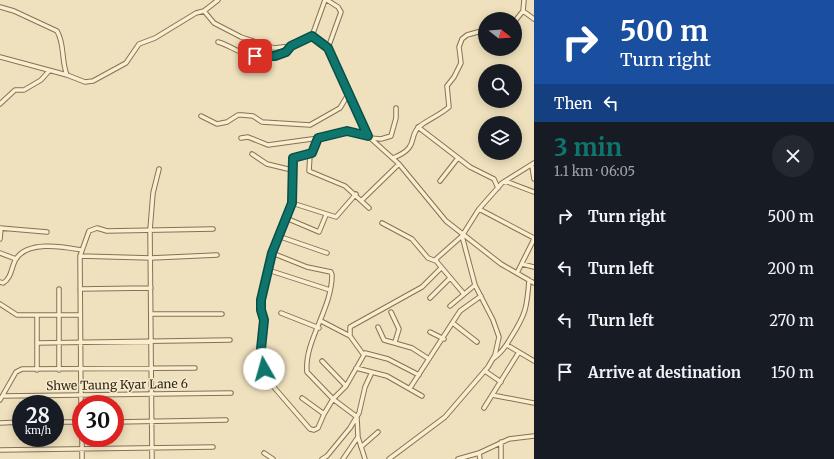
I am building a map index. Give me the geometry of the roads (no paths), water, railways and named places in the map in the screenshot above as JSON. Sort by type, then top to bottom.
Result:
[{"type":"street","points":[[0,57],[49,71],[67,74],[84,82],[93,80],[126,63],[138,44],[155,38],[196,13],[204,11],[218,0]]},
{"type":"street","points":[[204,11],[214,23],[241,37],[274,48],[291,46],[312,36],[326,0],[338,7],[341,12],[328,48]]},
{"type":"street","points":[[524,0],[523,11],[534,19]]},
{"type":"street","points":[[0,7],[14,11],[56,31],[60,36],[64,67],[67,74]]},
{"type":"street","points":[[393,158],[401,155],[410,148],[418,127],[449,107],[447,86],[459,70],[461,63],[460,44],[467,35],[478,32]]},
{"type":"street","points":[[312,36],[328,48],[369,137],[399,164],[446,221],[462,236],[501,264],[534,283]]},
{"type":"street","points":[[218,42],[255,56],[275,56],[286,52],[291,46]]},
{"type":"street","points":[[0,104],[16,90],[24,90],[41,80],[49,71]]},
{"type":"street","points":[[202,116],[217,124],[227,122],[238,115],[242,115],[253,116],[262,122],[310,126],[340,108],[349,93]]},
{"type":"street","points":[[241,138],[248,138],[268,145],[318,138],[347,131],[381,139],[391,136],[396,118],[396,108]]},
{"type":"street","points":[[418,127],[470,167],[494,179],[498,188]]},
{"type":"street","points":[[318,138],[310,155],[309,171],[345,186],[356,194],[369,208]]},
{"type":"street","points":[[252,154],[267,164],[292,170]]},
{"type":"street","points":[[310,155],[294,158],[292,170],[292,203],[272,253],[261,300],[261,310],[264,320],[261,349],[264,369],[272,385],[310,428],[314,430],[318,428],[333,399],[346,386],[363,354]]},
{"type":"street","points":[[440,181],[458,158]]},
{"type":"street","points":[[362,200],[399,164]]},
{"type":"street","points":[[436,261],[462,236],[479,209],[505,181],[533,165],[534,178]]},
{"type":"street","points":[[152,459],[150,230],[153,193],[159,169]]},
{"type":"street","points":[[505,181],[534,192]]},
{"type":"street","points":[[292,203],[333,218],[338,216],[356,194]]},
{"type":"street","points":[[479,209],[534,238],[517,273]]},
{"type":"street","points":[[286,218],[319,232],[326,215]]},
{"type":"street","points":[[382,223],[412,239],[428,258],[436,261],[464,294]]},
{"type":"street","points":[[0,239],[1,228],[47,232]]},
{"type":"street","points":[[81,395],[80,256],[89,231],[93,228],[107,231],[213,229]]},
{"type":"street","points":[[278,236],[327,253]]},
{"type":"street","points":[[462,236],[476,285],[493,320],[499,337],[493,359]]},
{"type":"street","points":[[0,282],[3,283],[8,280],[16,258],[24,252],[41,246],[82,250]]},
{"type":"street","points":[[0,253],[16,258]]},
{"type":"street","points":[[272,253],[307,267],[331,272],[332,278],[328,304],[310,347],[306,372],[333,399],[357,417]]},
{"type":"street","points":[[80,256],[151,258],[217,255]]},
{"type":"street","points":[[522,264],[534,266]]},
{"type":"street","points":[[350,336],[350,327],[422,287],[441,268]]},
{"type":"street","points":[[268,270],[330,290]]},
{"type":"street","points":[[430,298],[450,278]]},
{"type":"street","points":[[389,459],[445,417],[485,371],[493,359],[507,345],[523,318],[528,299],[528,280]]},
{"type":"street","points":[[450,306],[476,285]]},
{"type":"street","points":[[80,289],[151,288]]},
{"type":"street","points":[[59,289],[59,370]]},
{"type":"street","points":[[410,388],[454,324],[460,312],[481,296]]},
{"type":"street","points":[[0,304],[17,315],[80,315]]},
{"type":"street","points":[[392,312],[399,329],[395,342]]},
{"type":"street","points":[[281,313],[318,328]]},
{"type":"street","points":[[151,314],[222,314]]},
{"type":"street","points":[[37,316],[37,370]]},
{"type":"street","points":[[321,321],[350,336],[363,354]]},
{"type":"street","points":[[454,324],[477,342]]},
{"type":"street","points":[[378,327],[383,339],[412,348],[429,359]]},
{"type":"street","points":[[430,332],[444,339]]},
{"type":"street","points":[[37,343],[230,340]]},
{"type":"street","points":[[507,345],[534,361]]},
{"type":"street","points":[[484,408],[520,352]]},
{"type":"street","points":[[363,354],[365,353],[388,359],[419,375]]},
{"type":"street","points":[[322,362],[346,386]]},
{"type":"street","points":[[0,400],[18,370],[195,368]]},
{"type":"street","points":[[356,368],[387,376],[422,396]]},
{"type":"street","points":[[485,371],[501,382]]},
{"type":"street","points":[[322,459],[332,451],[357,417],[372,372]]},
{"type":"street","name":"Shwe Taung Kyar Lane 6","points":[[124,395],[231,393]]},
{"type":"street","points":[[492,395],[534,404]]},
{"type":"street","name":"Shwe Taung Kyar Lane 6","points":[[3,396],[72,396]]},
{"type":"street","points":[[302,398],[324,414]]},
{"type":"street","points":[[357,417],[358,437],[365,459]]},
{"type":"street","points":[[124,422],[226,420]]},
{"type":"street","points":[[0,422],[12,422]]},
{"type":"street","points":[[361,447],[378,432]]},
{"type":"street","points":[[458,459],[479,453],[509,439],[534,436]]},
{"type":"street","points":[[343,459],[358,437]]},
{"type":"street","points":[[501,442],[501,459]]},
{"type":"street","points":[[0,450],[82,448],[213,448]]},
{"type":"street","points":[[82,448],[82,459]]},
{"type":"street","points":[[264,453],[273,459]]},
{"type":"street","points":[[479,453],[480,459]]}]
